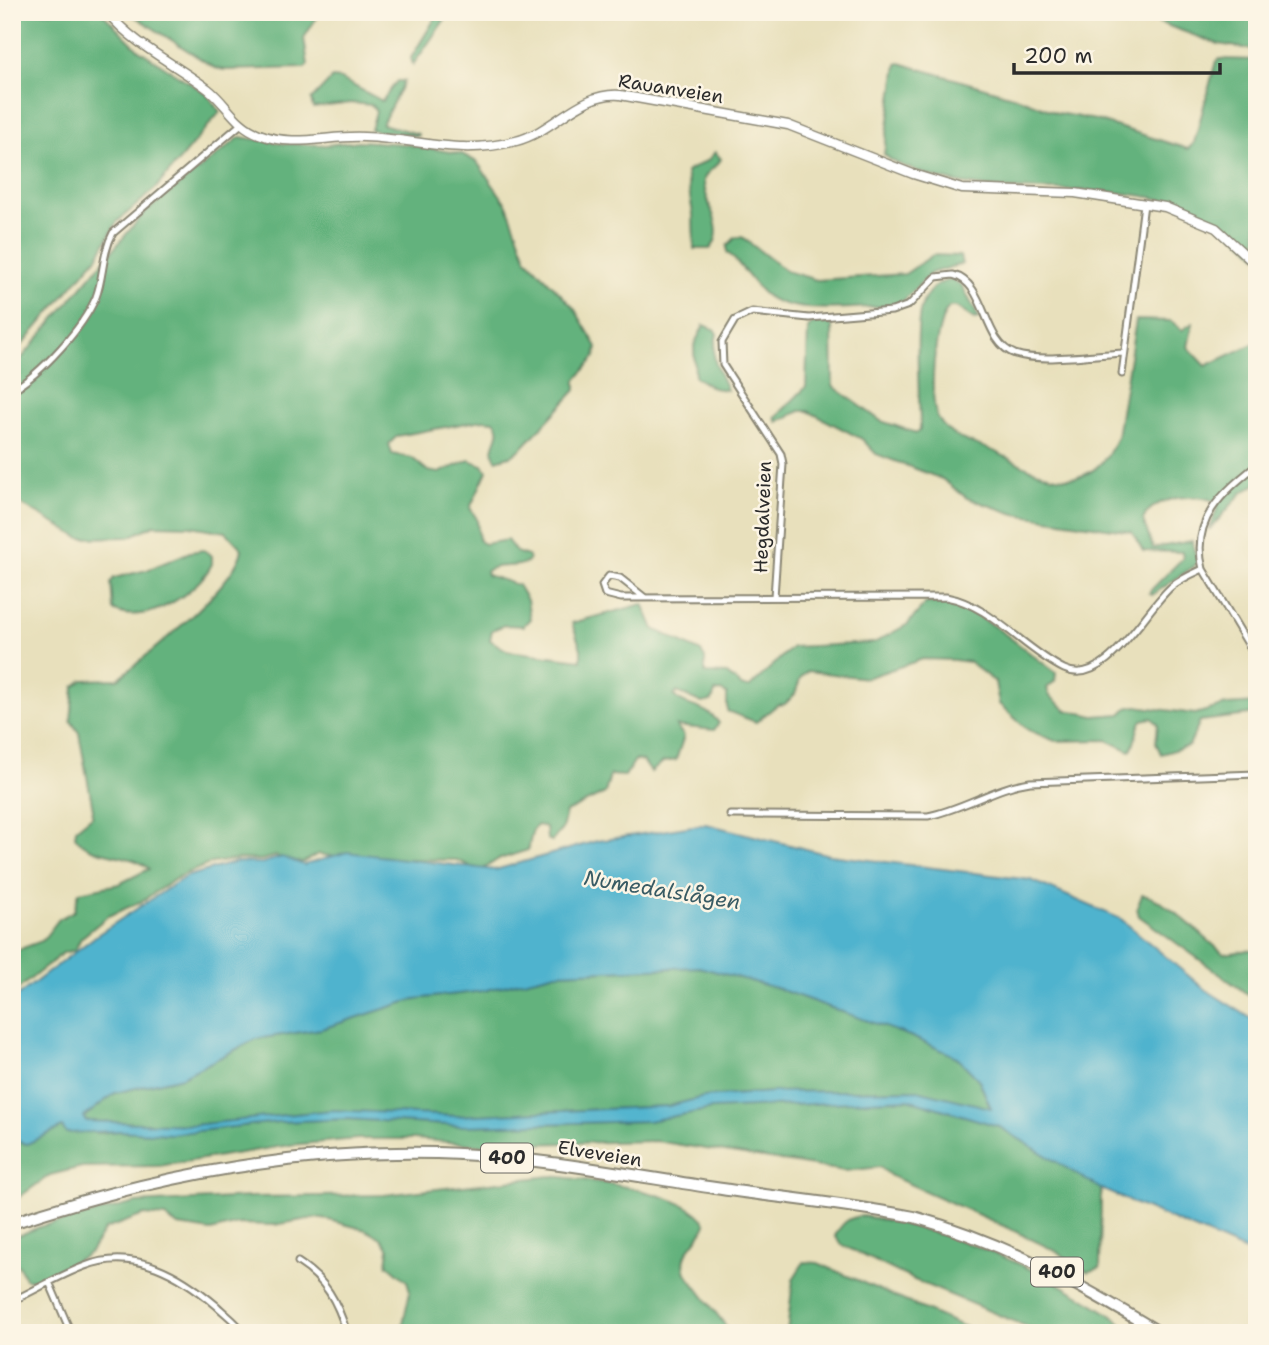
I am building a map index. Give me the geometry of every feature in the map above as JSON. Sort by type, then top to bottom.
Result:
[{"type":"highway","name":"Elveveien","points":[[12,1223],[136,1186],[210,1170],[291,1159],[395,1152],[518,1159],[914,1217],[975,1236],[1031,1258],[1160,1333]]},
{"type":"main road","name":"Rauanveien","points":[[107,12],[135,40],[209,89],[240,125],[265,136],[286,141],[359,136],[410,141],[452,149],[472,148],[529,138],[551,127],[587,100],[603,94],[620,95],[788,125],[913,174],[962,190],[1075,193],[1144,203],[1184,213],[1207,223],[1234,242],[1257,266]]},
{"type":"street","points":[[12,390],[41,371],[95,300],[113,233],[240,125]]},
{"type":"street","points":[[1122,374],[1144,203]]},
{"type":"street","name":"Hegdalveien","points":[[774,597],[783,464],[781,454],[729,378],[721,352],[725,333],[743,314],[766,312],[798,318],[818,318],[892,311],[909,305],[936,278],[953,275],[960,276],[969,286],[1001,343],[1016,354],[1035,357],[1124,353]]},
{"type":"street","points":[[1257,465],[1228,488],[1206,518],[1198,543],[1203,569],[1257,659]]},
{"type":"street","name":"Hegdalveien","points":[[645,597],[620,578],[609,576],[602,584],[605,594],[611,597],[957,599],[1064,669],[1083,673],[1104,665],[1171,587],[1203,569]]},
{"type":"street","points":[[730,815],[928,816],[951,812],[1023,783],[1257,774]]},
{"type":"street","points":[[12,1301],[86,1265],[118,1260],[146,1263],[175,1274],[197,1289],[244,1333]]},
{"type":"street","points":[[298,1262],[315,1273],[336,1299],[347,1333]]},
{"type":"street","points":[[50,1284],[71,1333]]},
{"type":"green space","points":[[12,12],[101,12],[139,50],[207,94],[220,112],[155,189],[117,222],[98,256],[24,343],[12,352]]},
{"type":"green space","points":[[128,12],[320,12],[304,38],[308,65],[305,68],[225,70],[215,68]]},
{"type":"green space","points":[[439,12],[450,12],[413,65],[411,58]]},
{"type":"green space","points":[[1130,12],[1257,12],[1257,50],[1218,44]]},
{"type":"green space","points":[[1257,60],[1257,255],[1220,224],[1180,205],[1139,195],[1009,189],[965,184],[922,173],[897,163],[884,154],[897,64],[900,63],[1016,97],[1057,113],[1096,120],[1188,149],[1194,143],[1216,61]]},
{"type":"green space","points":[[332,78],[341,79],[382,101],[397,81],[404,81],[382,124],[418,136],[371,130],[376,111],[372,105],[351,103],[313,108],[311,100]]},
{"type":"green space","points":[[240,137],[286,144],[326,145],[359,141],[404,144],[462,154],[477,162],[507,205],[527,259],[574,308],[597,347],[595,357],[576,380],[576,390],[513,455],[496,460],[493,449],[498,435],[497,426],[494,421],[483,420],[397,436],[389,444],[392,454],[412,458],[428,471],[439,473],[469,460],[483,465],[487,471],[470,508],[477,519],[479,541],[484,544],[507,540],[516,552],[528,556],[529,561],[486,571],[487,575],[518,585],[527,600],[530,619],[523,626],[505,625],[492,630],[490,640],[508,651],[581,660],[581,649],[572,623],[643,604],[654,629],[701,652],[705,658],[705,673],[727,674],[743,687],[750,687],[792,647],[874,643],[908,624],[926,603],[943,604],[960,608],[992,625],[1056,673],[1055,681],[1047,688],[1049,695],[1066,710],[1094,716],[1121,714],[1127,708],[1136,706],[1195,714],[1226,705],[1257,703],[1257,714],[1200,721],[1189,746],[1161,754],[1156,743],[1158,724],[1152,718],[1142,720],[1130,751],[1107,740],[1055,741],[1028,730],[999,704],[995,682],[969,662],[954,660],[923,659],[866,678],[808,671],[801,677],[795,694],[785,704],[777,705],[756,722],[727,711],[727,694],[721,691],[715,692],[712,701],[702,703],[677,692],[674,696],[678,700],[707,712],[719,723],[714,730],[676,726],[684,736],[676,760],[663,762],[651,772],[643,761],[635,760],[625,776],[610,775],[605,793],[566,812],[562,829],[552,841],[547,839],[546,827],[538,825],[533,829],[528,850],[497,860],[480,871],[457,860],[344,858],[318,854],[303,862],[292,862],[276,856],[261,860],[239,859],[212,863],[180,876],[140,902],[108,916],[81,938],[75,950],[63,953],[12,994],[12,952],[42,941],[59,919],[74,911],[79,892],[119,884],[149,869],[132,859],[90,848],[75,836],[76,829],[92,816],[93,809],[79,733],[71,721],[74,687],[83,680],[118,679],[208,600],[225,581],[242,549],[226,532],[190,526],[154,525],[129,537],[80,538],[12,499],[12,362],[21,359],[144,213]]},
{"type":"green space","points":[[715,152],[721,159],[707,174],[704,188],[717,232],[710,249],[694,249],[693,214],[686,172],[708,160]]},
{"type":"green space","points":[[742,237],[786,271],[817,280],[905,274],[933,255],[960,256],[962,264],[931,273],[902,302],[891,306],[806,308],[774,300],[758,288],[727,252],[727,246],[735,238]]},
{"type":"green space","points":[[952,280],[962,286],[979,318],[974,319],[956,307],[949,307],[944,316],[936,345],[933,381],[935,411],[939,420],[958,438],[1050,475],[1080,477],[1094,470],[1106,457],[1117,437],[1136,320],[1171,321],[1182,330],[1193,323],[1188,347],[1206,366],[1257,342],[1257,483],[1241,494],[1209,530],[1217,509],[1216,502],[1198,497],[1165,501],[1148,512],[1143,520],[1153,548],[1192,541],[1197,562],[1193,567],[1152,595],[1149,593],[1152,589],[1183,558],[1182,552],[1143,551],[1132,532],[1015,514],[967,498],[942,479],[876,454],[862,439],[808,411],[800,411],[777,422],[775,418],[806,387],[808,328],[822,323],[832,325],[833,386],[881,421],[917,433],[920,430],[918,350],[921,308],[932,289]]},
{"type":"green space","points":[[704,325],[714,329],[717,334],[714,358],[727,390],[713,388],[695,377],[694,345]]},
{"type":"green space","points":[[204,550],[212,556],[212,564],[205,575],[183,596],[155,611],[140,614],[113,610],[111,582],[114,578],[147,570],[190,552]]},
{"type":"green space","points":[[1142,895],[1151,897],[1172,910],[1223,953],[1257,950],[1257,1001],[1139,916],[1137,908]]},
{"type":"green space","points":[[699,967],[776,988],[910,1036],[957,1057],[979,1080],[991,1109],[917,1090],[772,1092],[704,1097],[669,1106],[456,1116],[332,1110],[194,1125],[85,1121],[84,1117],[115,1093],[182,1077],[256,1039],[321,1029],[415,999],[483,991],[556,973]]},
{"type":"green space","points":[[908,1099],[998,1126],[1101,1189],[1100,1268],[1088,1272],[1054,1250],[891,1176],[880,1167],[845,1171],[656,1141],[481,1145],[414,1139],[357,1139],[290,1145],[159,1166],[82,1167],[50,1175],[12,1202],[12,1140],[27,1144],[62,1127],[98,1133],[119,1131],[171,1134],[278,1122],[347,1119],[464,1126],[648,1121],[712,1109]]},
{"type":"green space","points":[[551,1176],[636,1189],[680,1203],[696,1213],[706,1224],[687,1253],[684,1265],[686,1273],[731,1333],[401,1333],[410,1291],[407,1281],[387,1264],[389,1249],[381,1238],[366,1230],[315,1218],[274,1225],[238,1224],[211,1231],[178,1226],[165,1217],[144,1215],[105,1229],[90,1252],[47,1275],[33,1280],[25,1279],[19,1266],[12,1264],[12,1238],[42,1226],[136,1203],[251,1197],[384,1195]]},
{"type":"green space","points":[[863,1216],[949,1237],[1004,1257],[1101,1308],[1128,1333],[1042,1333],[912,1279],[842,1245],[835,1236],[846,1222]]},
{"type":"green space","points":[[804,1262],[818,1263],[978,1333],[787,1333],[793,1279]]},
{"type":"water","name":"Numedalslågen","points":[[706,824],[830,855],[1031,880],[1121,919],[1203,988],[1257,1022],[1257,1256],[1101,1189],[998,1126],[908,1099],[712,1109],[648,1121],[464,1126],[347,1119],[278,1122],[171,1134],[119,1131],[66,1133],[62,1127],[27,1144],[12,1140],[12,1000],[97,935],[185,877],[236,862],[262,863],[282,857],[304,865],[347,852],[495,870],[597,841]],"holes":[[[699,967],[776,988],[910,1036],[957,1057],[979,1080],[991,1108],[917,1090],[772,1092],[704,1097],[669,1106],[456,1116],[332,1110],[194,1125],[85,1121],[84,1117],[115,1093],[182,1077],[256,1039],[321,1029],[415,999],[483,991],[556,973]]]}]
